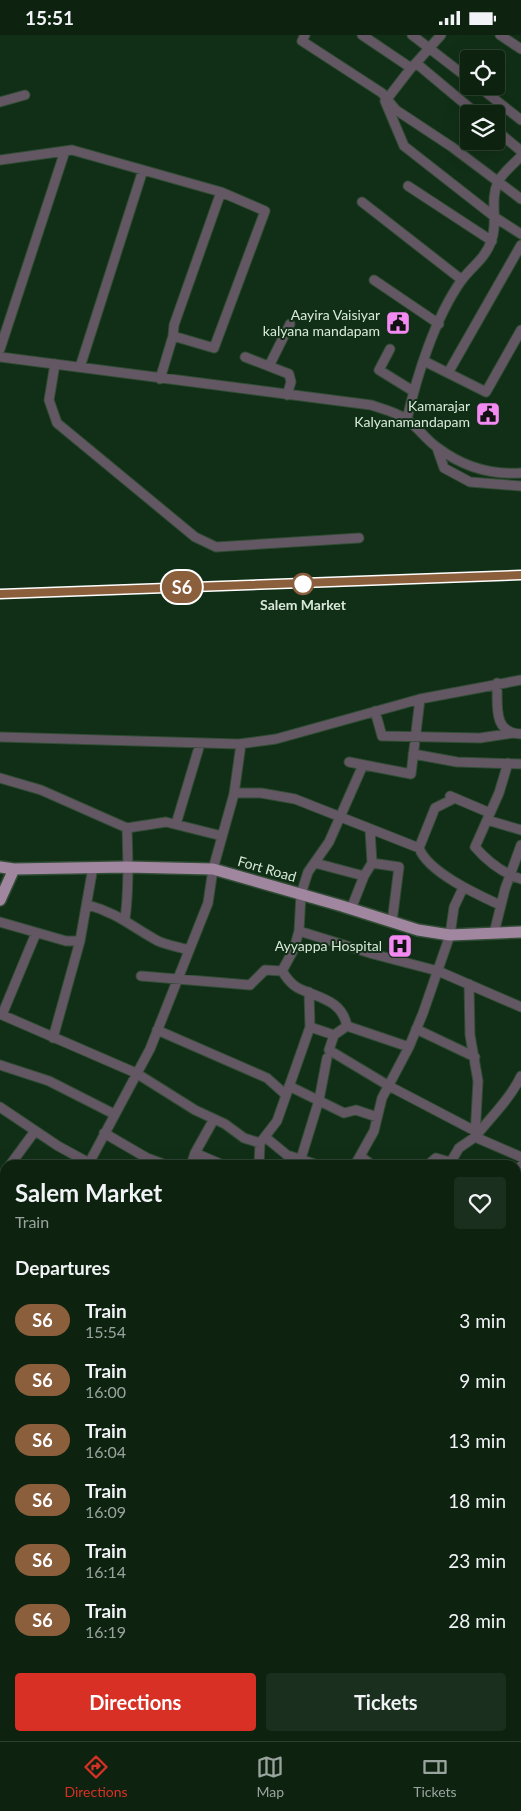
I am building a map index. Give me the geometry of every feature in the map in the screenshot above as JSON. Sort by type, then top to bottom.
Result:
[{"type":"main road","name":"Fort Road","points":[[0,867],[14,869],[93,867],[213,869],[351,909],[418,931],[450,935],[521,932]]},
{"type":"main road","points":[[0,901],[14,869]]},
{"type":"street","points":[[305,35],[302,41],[385,96],[396,109],[498,180],[521,199]]},
{"type":"street","points":[[362,35],[414,65],[465,105]]},
{"type":"street","points":[[412,35],[460,72]]},
{"type":"street","points":[[385,96],[441,35]]},
{"type":"street","points":[[500,35],[521,49]]},
{"type":"street","points":[[0,102],[25,95]]},
{"type":"street","points":[[489,95],[521,121]]},
{"type":"street","points":[[385,96],[404,147],[496,218],[521,234]]},
{"type":"street","points":[[505,138],[521,151]]},
{"type":"street","points":[[0,160],[72,149],[221,192],[265,211],[214,348],[173,336]]},
{"type":"street","points":[[0,349],[65,151]]},
{"type":"street","points":[[407,419],[413,391],[439,324],[462,280],[481,261],[492,241],[496,218],[493,197],[498,180],[521,156]]},
{"type":"street","points":[[80,367],[143,170]]},
{"type":"street","points":[[408,186],[492,241]]},
{"type":"street","points":[[160,379],[173,336],[174,325],[221,192]]},
{"type":"street","points":[[362,202],[462,280]]},
{"type":"street","points":[[448,373],[521,245]]},
{"type":"street","points":[[374,280],[439,324]]},
{"type":"street","points":[[269,366],[290,324]]},
{"type":"street","points":[[424,361],[486,392],[521,331]]},
{"type":"street","points":[[390,349],[379,370],[413,391]]},
{"type":"street","points":[[0,357],[370,405],[391,411],[407,419],[437,448],[465,465],[501,474],[521,473]]},
{"type":"street","points":[[244,357],[289,374],[291,382],[287,395]]},
{"type":"street","points":[[55,364],[50,400],[57,423],[195,537],[216,547],[359,538]]},
{"type":"street","points":[[437,448],[444,468],[470,483],[521,486]]},
{"type":"street","points":[[0,737],[200,744],[241,743],[276,739],[420,699],[521,679]]},
{"type":"street","points":[[497,683],[499,723],[504,729],[517,733]]},
{"type":"street","points":[[350,762],[410,774],[420,699]]},
{"type":"street","points":[[375,711],[382,737],[480,738],[517,733]]},
{"type":"street","points":[[92,1160],[104,1133],[150,1049],[208,903],[213,869],[234,793],[241,743]]},
{"type":"street","points":[[176,824],[200,744]]},
{"type":"street","points":[[412,754],[457,762],[521,764]]},
{"type":"street","points":[[508,763],[489,817],[475,847],[487,861],[509,875],[521,879]]},
{"type":"street","points":[[282,971],[294,949],[299,931],[301,894],[308,872],[329,842],[363,765]]},
{"type":"street","points":[[0,778],[41,790],[127,828],[166,822],[222,836]]},
{"type":"street","points":[[234,793],[260,793],[295,799],[340,819],[406,841],[418,848],[422,858],[463,888],[500,905]]},
{"type":"street","points":[[418,848],[435,808],[451,796],[489,817],[521,829]]},
{"type":"street","points":[[125,919],[129,887],[126,867],[127,828]]},
{"type":"street","points":[[351,909],[364,876],[372,863],[370,830]]},
{"type":"street","points":[[494,933],[509,875],[521,845]]},
{"type":"street","points":[[314,863],[364,876]]},
{"type":"street","points":[[372,863],[398,867],[392,922]]},
{"type":"street","points":[[53,1038],[80,941],[88,905],[93,867]]},
{"type":"street","points":[[358,1160],[374,1131],[382,1098],[397,1066],[409,1047],[416,1029],[450,935],[454,907],[463,888]]},
{"type":"street","points":[[88,905],[125,919],[159,941],[189,950]]},
{"type":"street","points":[[0,921],[66,941],[80,941]]},
{"type":"street","points":[[299,931],[373,954],[438,971],[521,1007]]},
{"type":"street","points":[[36,933],[1,1015],[136,1073],[244,1138],[262,1140],[296,1160]]},
{"type":"street","points":[[141,976],[250,985],[265,970],[282,971]]},
{"type":"street","points":[[282,971],[290,982],[309,992],[330,999],[345,1015],[347,1026]]},
{"type":"street","points":[[469,984],[470,1035],[478,1081],[475,1134]]},
{"type":"street","points":[[260,1160],[262,1140],[277,1121],[310,1027],[309,992]]},
{"type":"street","points":[[347,1026],[409,1047]]},
{"type":"street","points":[[347,1026],[334,1035],[329,1050],[475,1134],[521,1157]]},
{"type":"street","points":[[310,1027],[334,1035]]},
{"type":"street","points":[[157,1029],[267,1079],[288,1091],[319,1100],[344,1113],[356,1110],[377,1117]]},
{"type":"street","points":[[416,1029],[475,1057]]},
{"type":"street","points":[[301,1160],[319,1100],[327,1058]]},
{"type":"street","points":[[0,1065],[49,1081],[114,1114]]},
{"type":"street","points":[[452,1160],[459,1148],[475,1134],[512,1094],[521,1076]]},
{"type":"street","points":[[0,1107],[83,1160]]},
{"type":"street","points":[[193,1160],[214,1119]]},
{"type":"street","points":[[14,1160],[35,1131]]},
{"type":"street","points":[[104,1133],[144,1160]]},
{"type":"street","points":[[195,1153],[211,1160]]},
{"type":"street","points":[[360,1155],[366,1160]]},
{"type":"railway","points":[[0,593],[521,575]]},
{"type":"train","name":"S6","points":[[0,594],[521,575]]},
{"type":"place","name":"Aayira Vaisiyar kalyana mandapam","points":[[398,323]]},
{"type":"place","name":"Kamarajar Kalyanamandapam","points":[[488,414]]},
{"type":"place","name":"Salem Market","points":[[303,584]]},
{"type":"place","name":"Ayyappa Hospital","points":[[400,946]]}]
